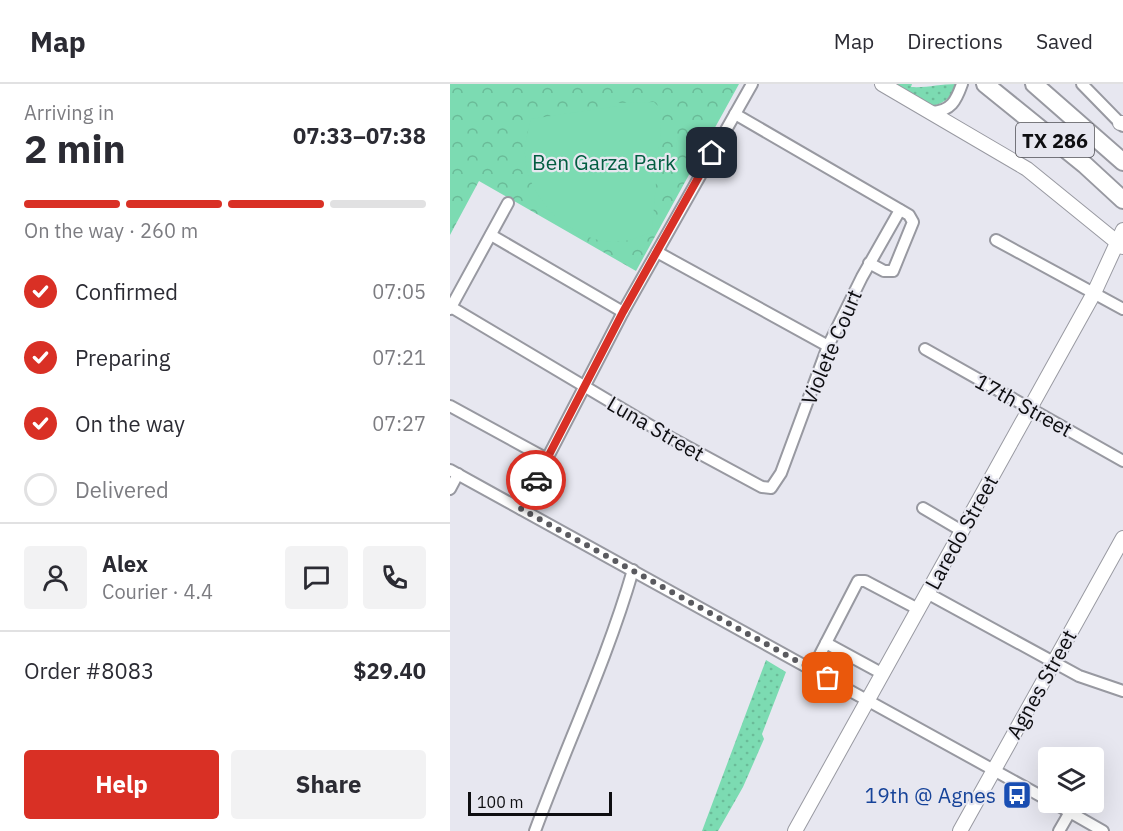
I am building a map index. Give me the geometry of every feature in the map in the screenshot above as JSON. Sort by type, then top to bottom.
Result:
[{"type":"highway","name":"TX 286","points":[[985,84],[1085,165],[1123,200]]},
{"type":"highway","name":"TX 286","points":[[1034,84],[1123,162]]},
{"type":"main road","points":[[882,84],[1027,169],[1122,240]]},
{"type":"main road","name":"Laredo Street","points":[[795,831],[1122,240]]},
{"type":"main road","name":"Agnes Street","points":[[960,831],[1123,538]]},
{"type":"street","points":[[521,509],[623,312],[752,84]]},
{"type":"street","points":[[932,112],[950,108],[956,101],[962,84]]},
{"type":"street","points":[[1082,84],[1122,124]]},
{"type":"street","points":[[735,114],[909,215],[913,222],[893,271],[884,271],[869,263]]},
{"type":"street","points":[[451,308],[508,203]]},
{"type":"street","name":"Violete Court","points":[[771,488],[781,473],[828,346],[869,263],[900,210]]},
{"type":"street","points":[[491,235],[623,312]]},
{"type":"street","points":[[996,240],[1123,309]]},
{"type":"street","points":[[657,252],[828,346]]},
{"type":"street","name":"Luna Street","points":[[451,308],[673,439],[762,487],[771,488]]},
{"type":"street","name":"17th Street","points":[[925,349],[1123,461]]},
{"type":"street","points":[[450,406],[547,459]]},
{"type":"street","points":[[450,489],[454,472],[1038,794]]},
{"type":"street","points":[[923,508],[962,531]]},
{"type":"street","points":[[535,831],[566,745],[585,707],[621,610],[633,570]]},
{"type":"street","points":[[812,670],[860,581],[865,581],[918,609]]},
{"type":"street","points":[[927,593],[1054,663],[1090,681],[1123,691]]},
{"type":"street","points":[[826,642],[882,674]]},
{"type":"street","points":[[1059,831],[1069,813]]},
{"type":"street","points":[[1072,813],[1103,831]]},
{"type":"green space","name":"Ben Garza Park","points":[[450,84],[739,84],[636,271],[479,181],[450,235]]},
{"type":"green space","points":[[893,84],[912,84],[911,87],[917,87],[956,84],[948,98],[933,106]]},
{"type":"green space","points":[[654,102],[660,108],[661,145],[659,145],[652,232],[625,241],[608,241],[592,238],[576,231],[549,209],[531,181],[526,165],[525,147],[531,119],[617,106],[617,103]]},
{"type":"green space","points":[[766,660],[786,672],[762,734],[764,739],[743,787],[718,831],[702,831]]},
{"type":"way so far","points":[[536,480],[521,509],[828,678]]},
{"type":"place","name":"19th @ Agnes","points":[[1017,795]]},
{"type":"route","points":[[536,480],[623,312],[712,153]]}]
